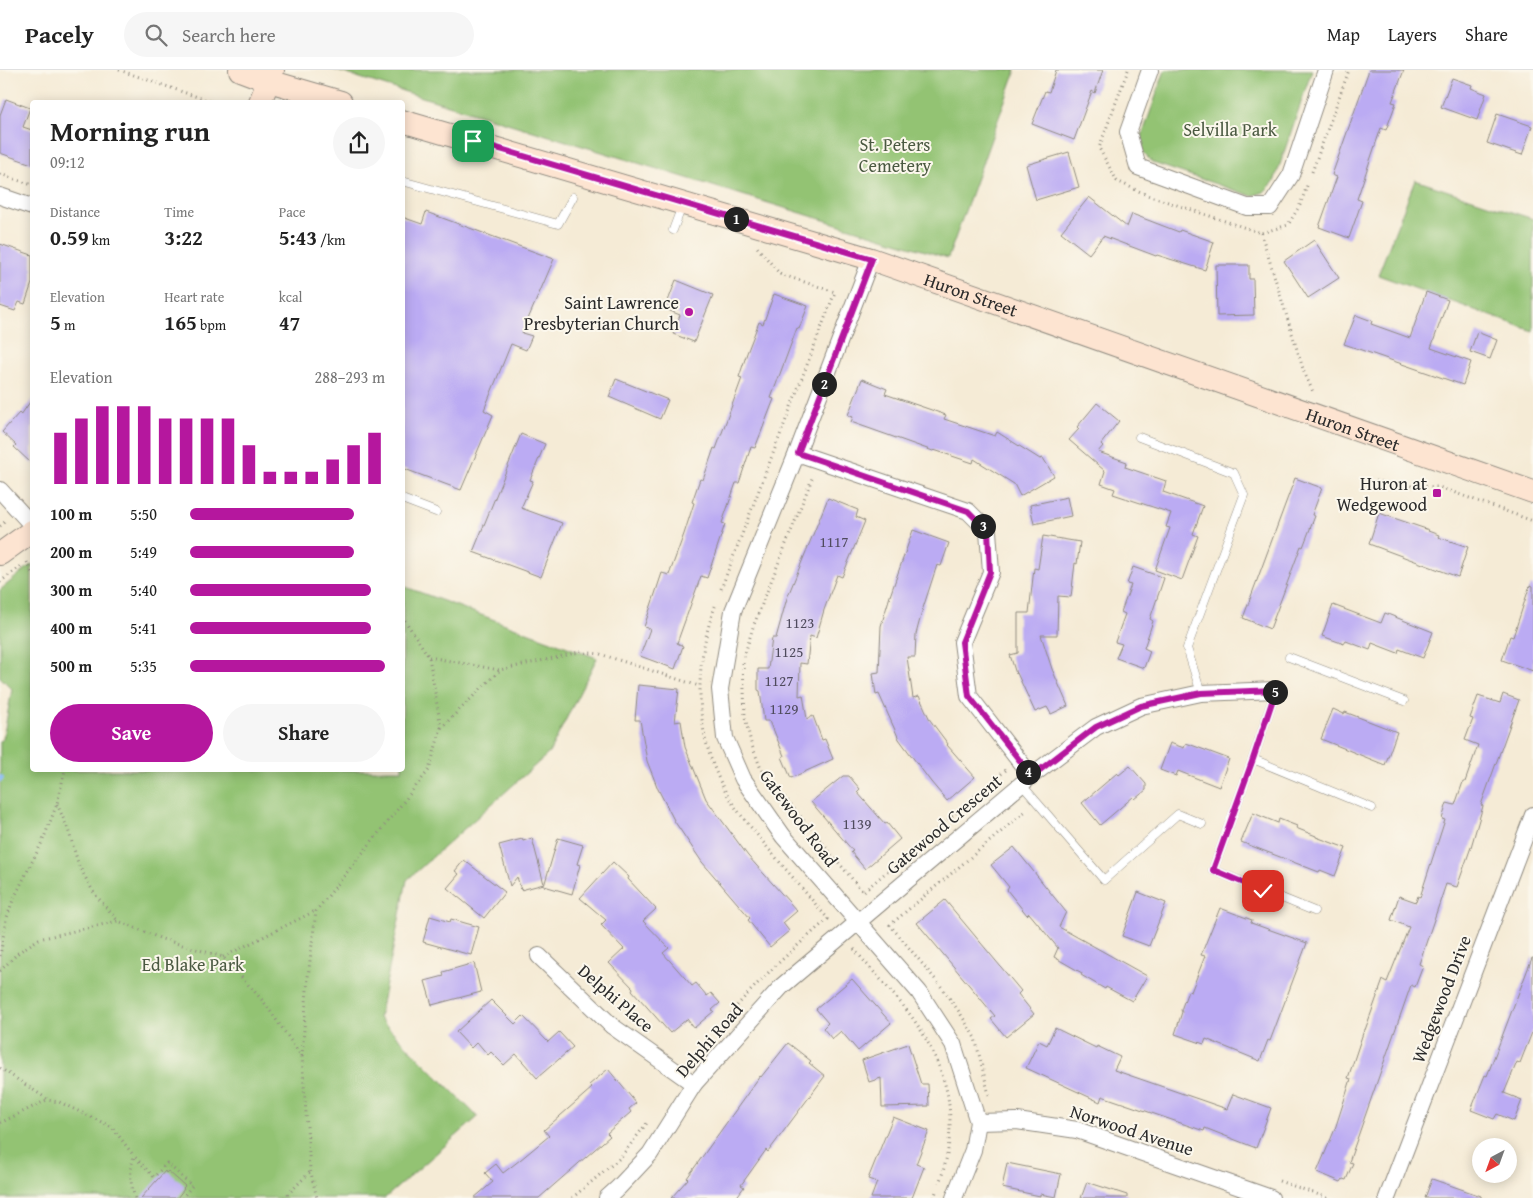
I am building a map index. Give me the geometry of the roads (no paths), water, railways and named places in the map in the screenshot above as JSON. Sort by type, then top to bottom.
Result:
[{"type":"main road","points":[[240,70],[271,75],[336,100]]},
{"type":"main road","points":[[261,100],[271,75]]},
{"type":"main road","name":"Huron Street","points":[[405,122],[872,259],[1533,492]]},
{"type":"main road","points":[[0,554],[30,532]]},
{"type":"street","points":[[1150,70],[1128,132],[1138,167],[1247,207],[1270,207],[1291,175],[1326,70]]},
{"type":"street","points":[[0,196],[30,206]]},
{"type":"street","name":"Gatewood Road","points":[[872,259],[798,453],[733,611],[720,689],[725,738],[744,779],[783,836],[919,992],[953,1044],[978,1122],[973,1150],[954,1198]]},
{"type":"street","name":"Gatewood Crescent","points":[[798,453],[968,511],[988,531],[990,572],[962,642],[969,696],[1027,781],[858,922]]},
{"type":"street","points":[[0,490],[30,523]]},
{"type":"street","points":[[1027,781],[1096,727],[1141,706],[1201,693],[1276,690]]},
{"type":"street","name":"Wedgewood Drive","points":[[1387,1198],[1533,815]]},
{"type":"street","name":"Delphi Road","points":[[606,1198],[650,1154],[694,1084],[782,986],[858,922]]},
{"type":"street","name":"Delphi Place","points":[[539,956],[612,1026],[694,1084]]},
{"type":"street","name":"Norwood Avenue","points":[[978,1122],[1017,1121],[1078,1130],[1271,1198]]},
{"type":"lane","points":[[405,182],[558,224],[573,197]]},
{"type":"lane","points":[[673,230],[683,204]]},
{"type":"lane","points":[[1139,437],[1234,473],[1244,495],[1187,648],[1201,693]]},
{"type":"lane","points":[[405,500],[436,512]]},
{"type":"lane","points":[[1289,657],[1404,701]]},
{"type":"lane","points":[[1276,690],[1213,870],[1314,911]]},
{"type":"lane","points":[[1253,759],[1372,808]]},
{"type":"lane","points":[[1027,781],[1104,880],[1178,814],[1202,824]]},
{"type":"place","name":"Saint Lawrence Presbyterian Church","points":[[689,312]]},
{"type":"place","name":"Huron at Wedgewood","points":[[1437,493]]},
{"type":"park label","name":"Selvilla Park","points":[[1230,129]]},
{"type":"park label","name":"St. Peters Cemetery","points":[[895,154]]},
{"type":"park label","name":"Ed Blake Park","points":[[193,964]]}]
